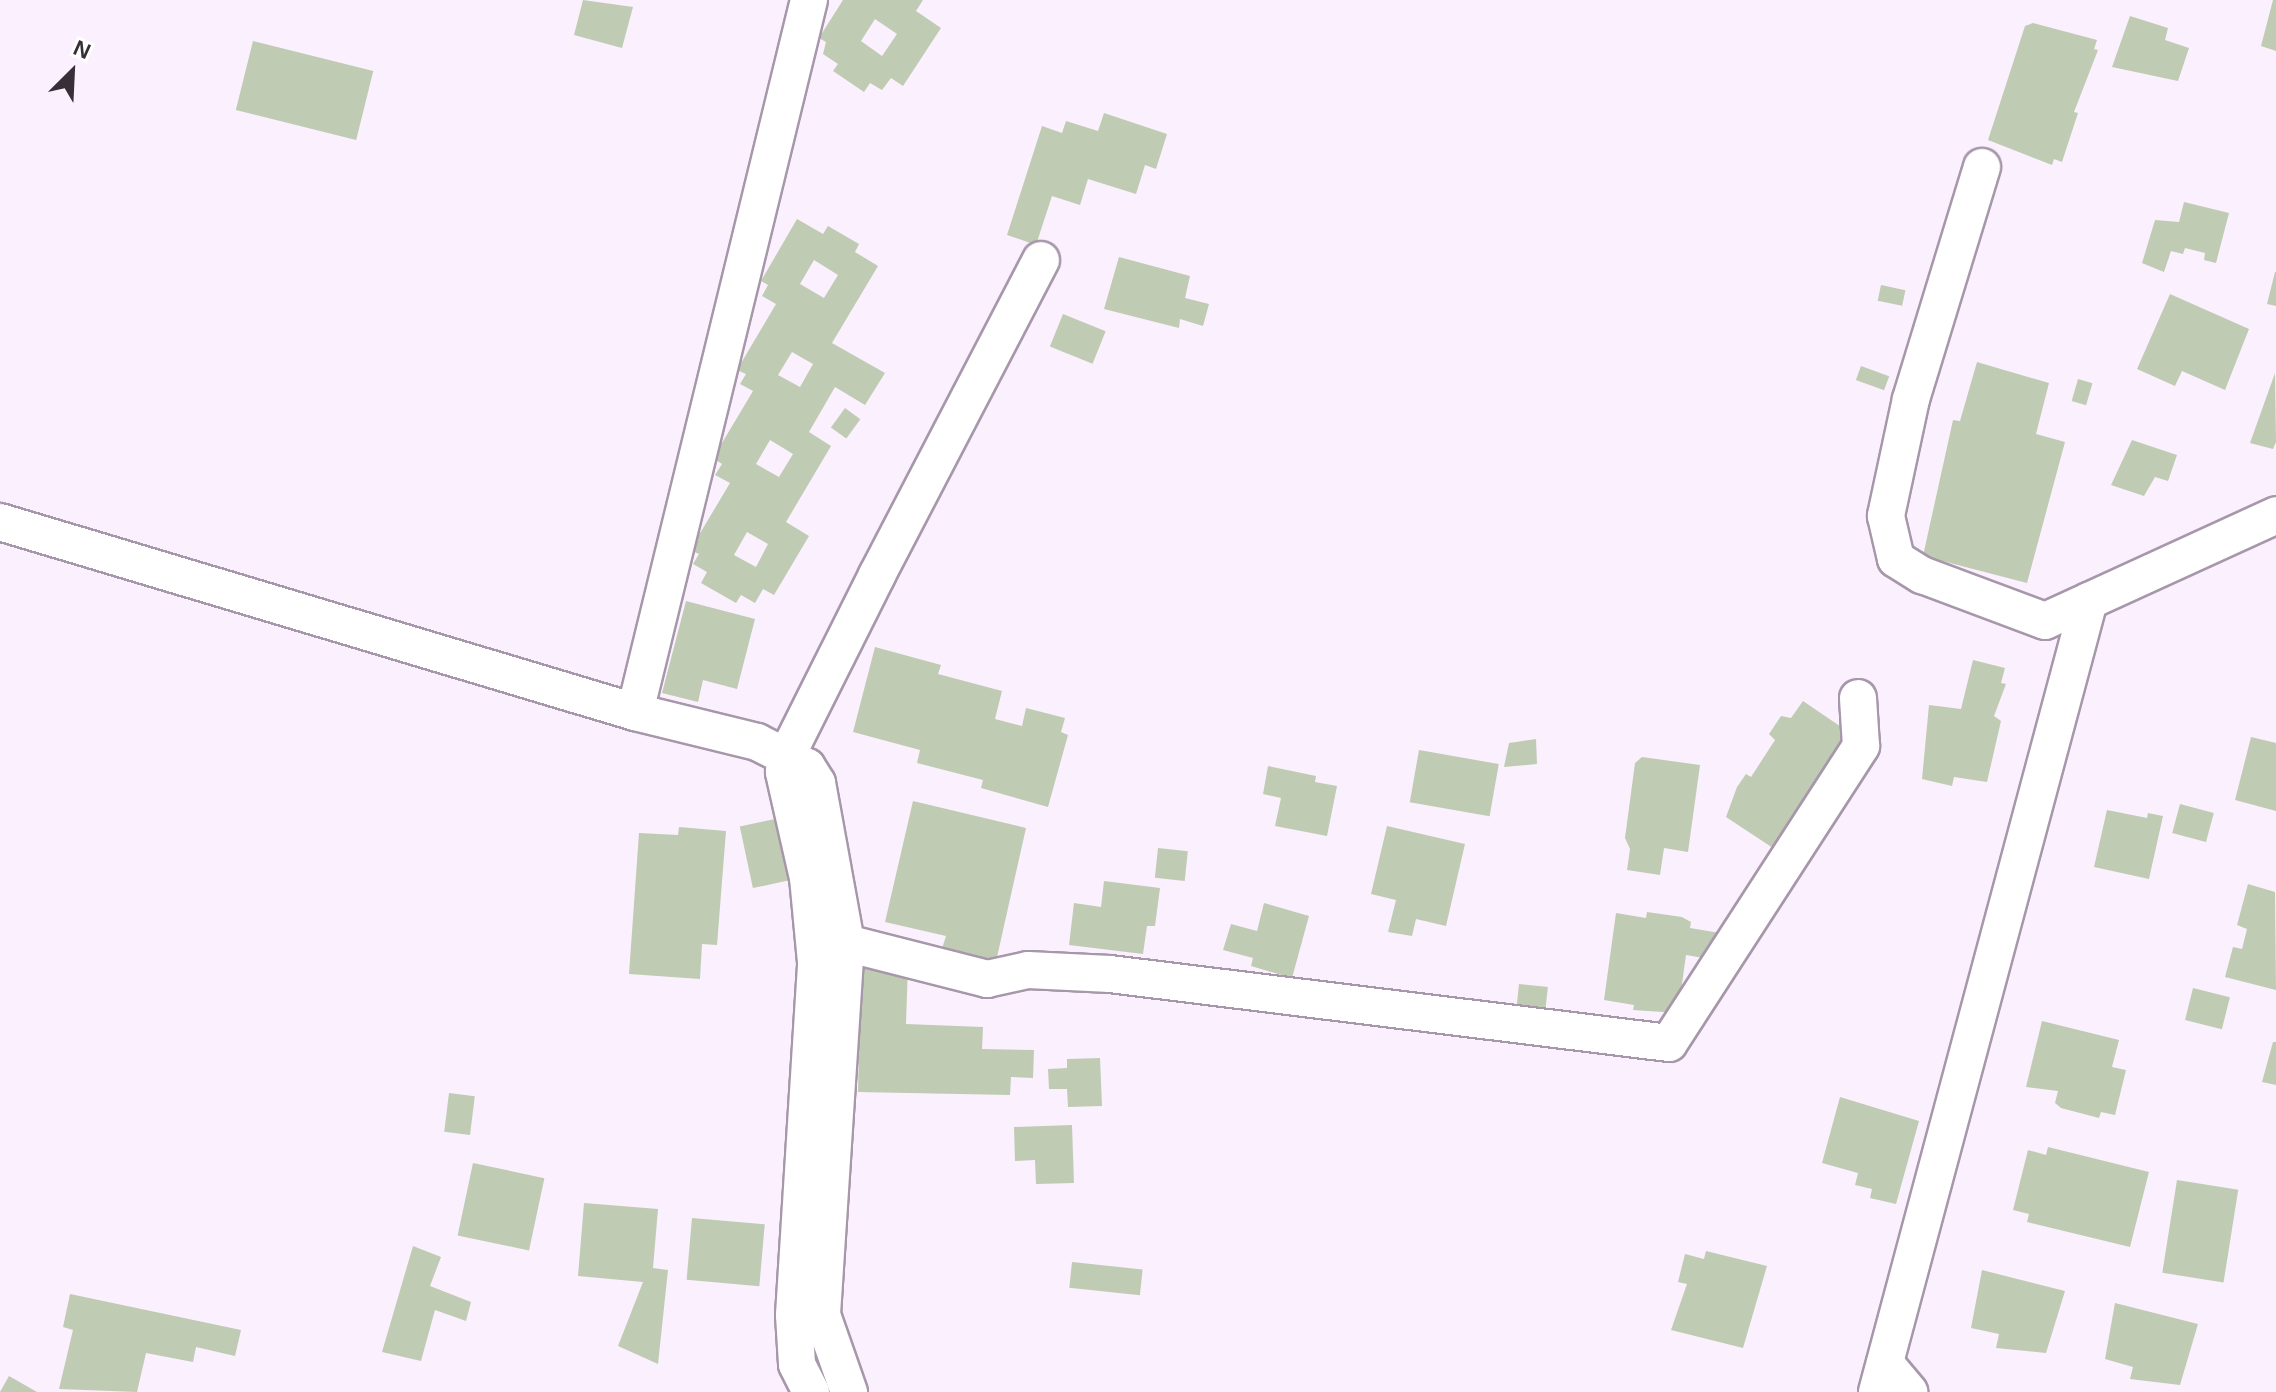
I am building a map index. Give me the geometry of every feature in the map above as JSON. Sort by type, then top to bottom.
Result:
[{"type":"street","points":[[635,712],[809,0]]},
{"type":"street","points":[[1982,167],[1911,399],[1886,516],[1887,537],[1896,559],[1922,575],[2045,621],[2276,515]]},
{"type":"street","points":[[811,1392],[797,1364],[794,1315],[816,962],[808,878],[784,772],[787,755],[1041,260]]},
{"type":"street","points":[[0,522],[635,712],[722,732],[787,755],[807,767],[817,783],[846,943],[822,1315],[849,1392]]},
{"type":"street","points":[[1909,1392],[1881,1377],[2089,601]]},
{"type":"street","points":[[846,943],[987,979],[1028,970],[1110,974],[1669,1043],[1861,746],[1858,698]]},
{"type":"building","points":[[583,0],[633,7],[622,48],[574,35]]},
{"type":"building","points":[[843,0],[923,0],[916,11],[941,28],[903,86],[891,78],[882,90],[870,83],[864,92],[833,71],[838,64],[823,54],[826,42],[819,38]],"holes":[[[875,19],[897,34],[882,56],[861,41]]]},
{"type":"building","points":[[2273,0],[2276,0],[2276,51],[2261,46]]},
{"type":"building","points":[[2130,16],[2168,28],[2165,40],[2189,48],[2178,81],[2112,67]]},
{"type":"building","points":[[2033,23],[2097,40],[2094,49],[2098,50],[2074,112],[2078,113],[2062,162],[2054,159],[2052,165],[1988,140],[2025,26]]},
{"type":"building","points":[[253,41],[373,71],[356,140],[236,110]]},
{"type":"building","points":[[1104,113],[1167,134],[1156,169],[1145,165],[1136,194],[1088,179],[1080,205],[1052,196],[1036,245],[1007,235],[1042,126],[1062,133],[1066,121],[1098,131]]},
{"type":"building","points":[[2184,202],[2229,213],[2216,263],[2204,260],[2205,253],[2185,248],[2183,254],[2171,251],[2164,272],[2142,263],[2155,220],[2179,222]]},
{"type":"building","points":[[797,219],[823,234],[828,226],[859,244],[855,252],[878,266],[832,343],[885,373],[865,405],[835,387],[809,432],[831,446],[786,522],[809,536],[774,595],[763,589],[755,603],[741,595],[736,603],[701,583],[707,572],[693,564],[699,554],[690,550],[730,483],[715,475],[722,464],[713,458],[753,391],[740,384],[746,374],[737,370],[776,304],[762,296],[768,285],[761,281]],"holes":[[[814,260],[838,275],[824,298],[800,284]],[[792,352],[813,364],[800,387],[778,375]],[[770,440],[793,454],[779,477],[756,464]],[[747,532],[768,544],[756,567],[734,555]]]},
{"type":"building","points":[[1119,257],[1190,276],[1185,298],[1209,304],[1203,326],[1180,319],[1179,328],[1104,309]]},
{"type":"building","points":[[2276,272],[2276,306],[2267,304]]},
{"type":"building","points":[[1881,285],[1905,290],[1902,306],[1878,301]]},
{"type":"building","points":[[2170,294],[2249,329],[2225,390],[2182,371],[2175,386],[2137,369]]},
{"type":"building","points":[[1063,314],[1106,331],[1093,364],[1050,346]]},
{"type":"building","points":[[1977,362],[2049,383],[2036,434],[2065,442],[2027,583],[1923,556],[1953,420],[1960,421]]},
{"type":"building","points":[[1861,366],[1889,376],[1884,390],[1856,380]]},
{"type":"building","points":[[2275,373],[2276,442],[2273,449],[2250,443]]},
{"type":"building","points":[[2078,379],[2092,383],[2086,405],[2072,401]]},
{"type":"building","points":[[845,408],[860,419],[846,439],[831,427]]},
{"type":"building","points":[[2132,440],[2177,455],[2168,481],[2155,477],[2144,496],[2111,485]]},
{"type":"building","points":[[686,601],[755,619],[737,689],[703,680],[698,702],[662,693]]},
{"type":"building","points":[[875,647],[941,665],[938,674],[1002,691],[995,719],[1022,726],[1026,708],[1065,718],[1061,732],[1068,735],[1048,807],[981,788],[983,780],[917,763],[920,750],[853,732]]},
{"type":"building","points":[[1973,660],[2005,668],[2001,683],[2006,684],[1994,716],[2001,721],[1987,782],[1954,777],[1952,786],[1922,779],[1929,705],[1961,709]]},
{"type":"building","points":[[1803,701],[1853,735],[1776,850],[1726,817],[1737,787],[1746,774],[1751,777],[1775,740],[1769,734],[1781,716],[1791,718]]},
{"type":"building","points":[[2251,737],[2276,743],[2276,811],[2235,800]]},
{"type":"building","points":[[1536,739],[1537,764],[1504,767],[1509,743]]},
{"type":"building","points":[[1419,750],[1499,764],[1490,816],[1410,802]]},
{"type":"building","points":[[1642,757],[1700,765],[1688,852],[1664,848],[1660,875],[1627,870],[1630,849],[1625,838],[1635,763]]},
{"type":"building","points":[[1268,766],[1316,776],[1315,782],[1337,786],[1327,836],[1275,826],[1281,798],[1263,794]]},
{"type":"building","points":[[913,801],[1026,828],[995,966],[940,955],[946,936],[885,922]]},
{"type":"building","points":[[2180,804],[2214,813],[2206,842],[2172,833]]},
{"type":"building","points":[[2107,810],[2147,818],[2148,813],[2163,816],[2149,879],[2094,867]]},
{"type":"building","points":[[775,819],[788,881],[753,888],[740,826]]},
{"type":"building","points":[[1387,826],[1465,844],[1446,926],[1416,919],[1412,936],[1388,932],[1396,900],[1371,894]]},
{"type":"building","points":[[679,827],[726,831],[717,945],[702,944],[700,979],[629,974],[639,833],[678,835]]},
{"type":"building","points":[[1158,848],[1188,851],[1185,881],[1155,878]]},
{"type":"building","points":[[1104,881],[1160,888],[1155,926],[1147,926],[1143,954],[1069,945],[1074,903],[1101,907]]},
{"type":"building","points":[[2248,884],[2275,892],[2276,990],[2225,977],[2233,947],[2242,949],[2247,929],[2237,925]]},
{"type":"building","points":[[1264,903],[1309,916],[1292,978],[1251,966],[1253,958],[1223,950],[1231,924],[1257,931]]},
{"type":"building","points":[[1647,912],[1682,917],[1691,922],[1690,928],[1726,934],[1710,959],[1686,955],[1678,1013],[1633,1010],[1634,1005],[1604,1000],[1616,913],[1646,918]]},
{"type":"building","points":[[861,964],[908,965],[906,1024],[983,1027],[982,1049],[1034,1050],[1033,1078],[1011,1077],[1010,1095],[858,1092]]},
{"type":"building","points":[[1519,984],[1548,987],[1544,1019],[1516,1016]]},
{"type":"building","points":[[2193,988],[2230,997],[2222,1029],[2185,1020]]},
{"type":"building","points":[[2042,1021],[2119,1040],[2112,1067],[2126,1070],[2115,1115],[2101,1112],[2099,1118],[2061,1108],[2055,1103],[2058,1091],[2026,1087]]},
{"type":"building","points":[[2273,1042],[2276,1042],[2276,1085],[2262,1082]]},
{"type":"building","points":[[1100,1058],[1102,1106],[1068,1107],[1067,1089],[1049,1089],[1048,1069],[1067,1068],[1067,1059]]},
{"type":"building","points":[[449,1093],[475,1096],[470,1135],[444,1132]]},
{"type":"building","points":[[1840,1097],[1919,1121],[1896,1204],[1870,1198],[1872,1189],[1855,1185],[1858,1173],[1822,1163]]},
{"type":"building","points":[[1072,1125],[1074,1183],[1036,1184],[1035,1160],[1015,1161],[1014,1127]]},
{"type":"building","points":[[2048,1147],[2149,1172],[2130,1247],[2027,1222],[2029,1214],[2013,1210],[2028,1150],[2046,1155]]},
{"type":"building","points":[[473,1163],[544,1178],[529,1251],[458,1235]]},
{"type":"building","points":[[2177,1180],[2238,1190],[2224,1283],[2162,1273]]},
{"type":"building","points":[[584,1203],[658,1209],[653,1268],[668,1270],[658,1364],[618,1346],[643,1282],[578,1276]]},
{"type":"building","points":[[692,1218],[765,1224],[759,1286],[687,1280]]},
{"type":"building","points":[[413,1246],[441,1257],[430,1286],[471,1302],[466,1321],[435,1310],[421,1361],[382,1352]]},
{"type":"building","points":[[1706,1251],[1767,1266],[1743,1348],[1671,1330],[1687,1284],[1678,1282],[1685,1254],[1704,1259]]},
{"type":"building","points":[[1072,1262],[1143,1269],[1140,1295],[1069,1288]]},
{"type":"building","points":[[1982,1270],[2065,1291],[2046,1353],[1996,1348],[1999,1334],[1971,1328]]},
{"type":"building","points":[[70,1294],[241,1330],[235,1356],[196,1347],[193,1362],[146,1353],[137,1392],[59,1389],[73,1330],[63,1327]]},
{"type":"building","points":[[2115,1303],[2198,1324],[2180,1385],[2130,1379],[2133,1367],[2105,1359]]},
{"type":"building","points":[[9,1376],[37,1392],[0,1392]]}]
